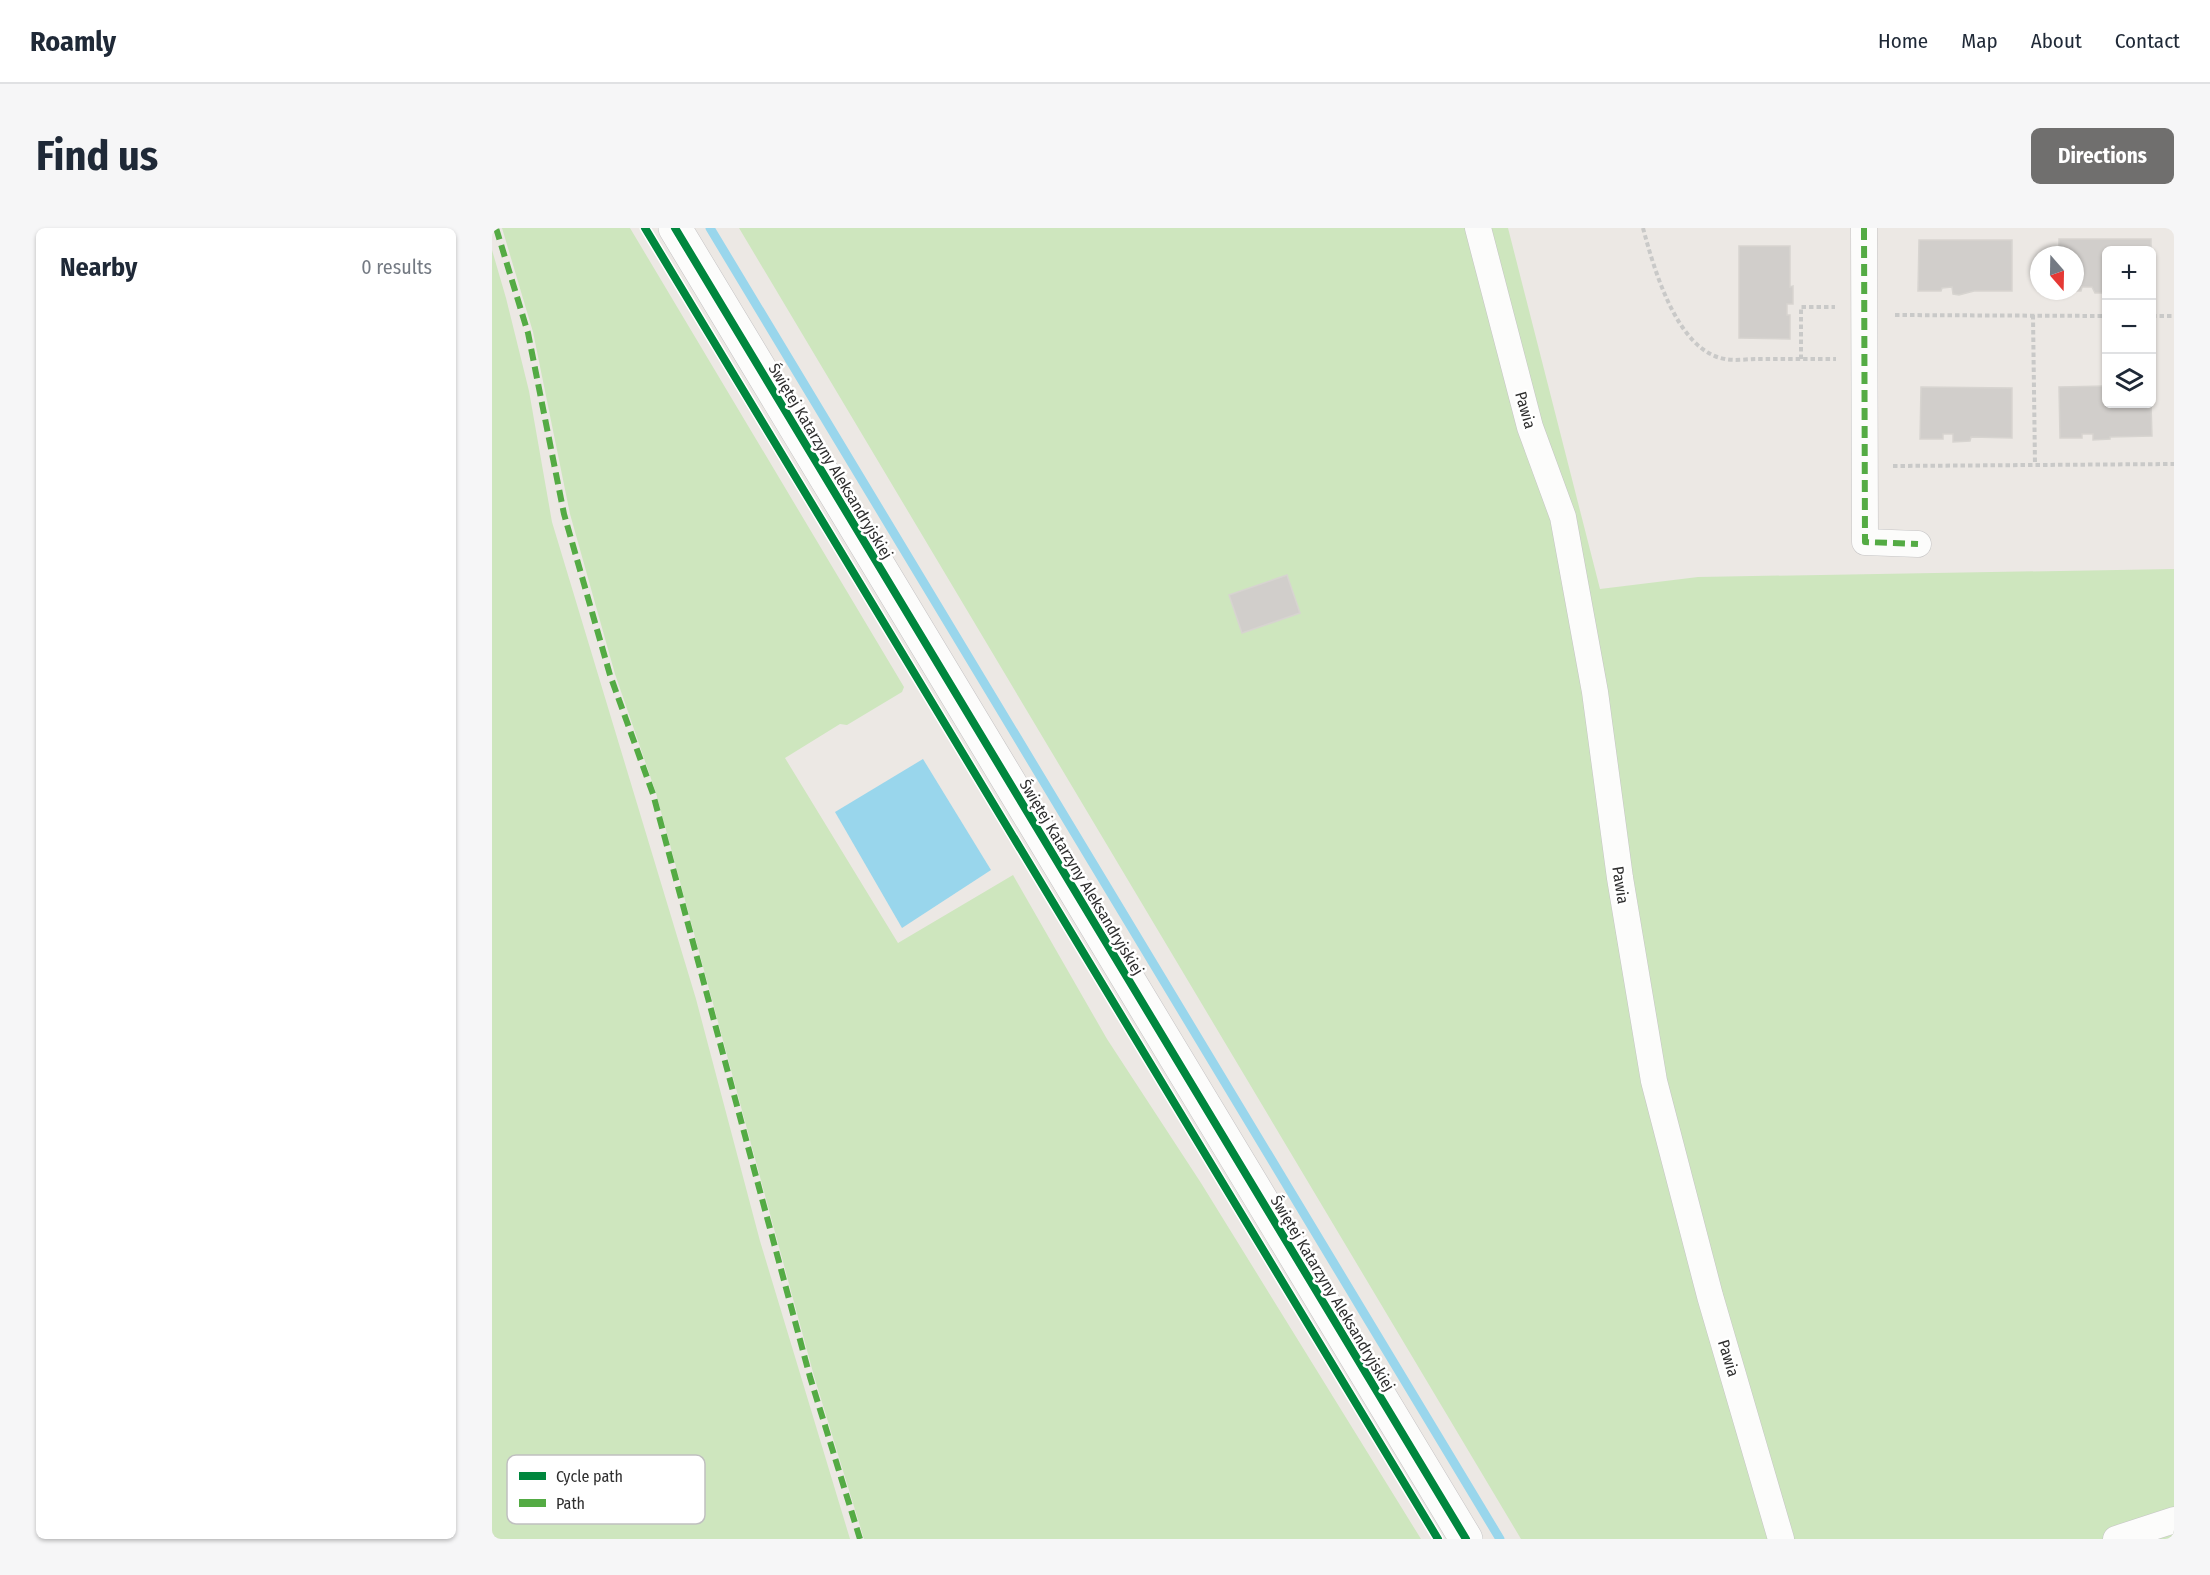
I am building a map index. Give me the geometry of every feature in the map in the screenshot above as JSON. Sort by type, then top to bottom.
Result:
[{"type":"street","name":"Świętej Katarzyny Aleksandryjskiej","points":[[675,228],[1466,1539]]},
{"type":"street","name":"Pawia","points":[[1478,228],[1530,427],[1563,517],[1595,692],[1620,878],[1654,1081],[1710,1296],[1781,1539]]},
{"type":"street","points":[[1864,228],[1865,542],[1918,544]]},
{"type":"street","points":[[2116,1539],[2174,1520]]},
{"type":"path","points":[[1643,228],[1652,261],[1671,305],[1688,336],[1705,353],[1725,360],[1836,359]]},
{"type":"path","points":[[1801,359],[1801,307],[1835,307]]},
{"type":"path","points":[[1894,315],[2102,315]]},
{"type":"path","points":[[2033,315],[2035,465]]},
{"type":"path","points":[[2156,316],[2174,316]]},
{"type":"path","points":[[1895,466],[2174,464]]},
{"type":"green space","points":[[502,228],[630,228],[904,687],[902,692],[847,725],[840,724],[785,758],[898,943],[1013,875],[1107,1039],[1201,1183],[1421,1539],[864,1539],[814,1376],[656,793],[615,674],[570,514],[533,332]]},
{"type":"green space","points":[[739,228],[1508,228],[1600,589],[1698,577],[2174,569],[2174,1539],[1521,1539]]},
{"type":"green space","points":[[492,250],[529,391],[552,522],[696,999],[760,1241],[850,1539],[492,1539]]},
{"type":"water","points":[[923,759],[991,870],[902,928],[835,812]]},
{"type":"building","points":[[2059,239],[2151,239],[2151,246],[2102,246],[2102,293],[2095,293],[2092,287],[2084,287],[2084,246],[2059,246]]},
{"type":"building","points":[[1919,240],[2012,240],[2012,291],[1974,291],[1959,295],[1953,294],[1952,287],[1942,288],[1941,291],[1918,291]]},
{"type":"building","points":[[1739,246],[1790,246],[1790,287],[1793,286],[1793,304],[1787,304],[1787,315],[1790,315],[1790,339],[1739,338]]},
{"type":"building","points":[[2102,386],[2102,408],[2151,408],[2152,436],[2110,437],[2110,439],[2093,440],[2093,434],[2082,434],[2082,438],[2060,438],[2059,387]]},
{"type":"building","points":[[1921,387],[2012,388],[2012,438],[1971,437],[1970,441],[1953,442],[1953,434],[1943,434],[1943,439],[1920,439]]},
{"type":"building","points":[[1287,575],[1300,613],[1242,633],[1229,595]]},
{"type":"waterway","points":[[710,228],[1500,1539]]},
{"type":"marked path","points":[[496,228],[528,333],[564,514],[610,675],[653,794],[810,1377],[860,1539]]},
{"type":"marked path","points":[[1864,228],[1865,542],[1918,544]]},
{"type":"cycle path","points":[[645,228],[1438,1539]]},
{"type":"cycle path","points":[[675,228],[1466,1539]]}]
